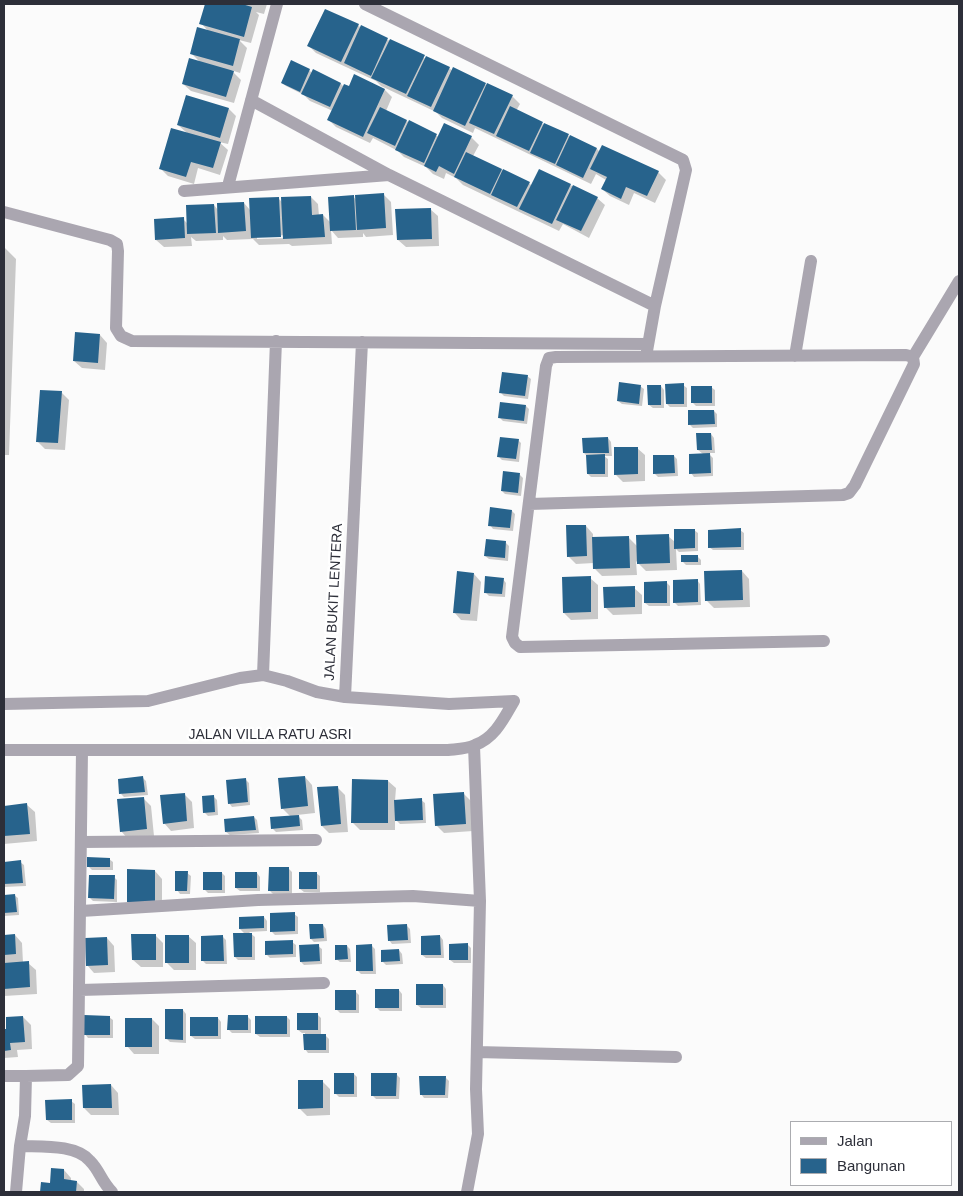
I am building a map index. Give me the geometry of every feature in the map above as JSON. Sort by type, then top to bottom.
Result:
[{"type":"street","points":[[228,186],[277,4]]},
{"type":"street","points":[[365,4],[683,160],[686,170],[655,306],[647,351]]},
{"type":"street","points":[[252,100],[389,175],[655,306]]},
{"type":"street","points":[[184,190],[389,175]]},
{"type":"street","points":[[4,212],[110,240],[117,244],[116,328],[121,336],[132,341],[362,342],[794,356],[906,355],[913,358]]},
{"type":"street","points":[[794,356],[811,261]]},
{"type":"street","points":[[529,504],[833,496],[849,493],[855,485],[914,364],[913,358],[959,281]]},
{"type":"street","points":[[263,675],[276,341]]},
{"type":"street","name":"JALAN BUKIT LENTERA","points":[[4,704],[148,701],[240,678],[263,675],[287,680],[317,692],[345,697],[362,342]]},
{"type":"street","points":[[647,351],[549,358],[546,366],[512,637],[515,644],[520,647],[824,641]]},
{"type":"street","name":"JALAN VILLA RATU ASRI","points":[[4,750],[448,750],[474,746],[488,738],[498,728],[514,701],[449,704],[345,697]]},
{"type":"street","points":[[467,1192],[478,1134],[477,1052],[480,901],[474,746]]},
{"type":"street","points":[[4,1076],[68,1075],[78,1066],[82,750]]},
{"type":"street","points":[[81,842],[316,840]]},
{"type":"street","points":[[81,911],[258,900],[413,896],[480,901]]},
{"type":"street","points":[[80,990],[324,983]]},
{"type":"street","points":[[477,1052],[676,1057]]},
{"type":"street","points":[[16,1192],[25,1116],[26,1076]]},
{"type":"street","points":[[20,1146],[73,1149],[85,1155],[92,1162],[104,1184],[112,1192]]},
{"type":"building","points":[[205,4],[242,4],[252,7],[244,37],[199,24]]},
{"type":"building","points":[[325,9],[359,24],[341,62],[307,46]]},
{"type":"building","points":[[361,25],[388,38],[371,76],[344,63]]},
{"type":"building","points":[[197,27],[240,39],[233,66],[190,54]]},
{"type":"building","points":[[390,39],[425,55],[406,94],[371,78]]},
{"type":"building","points":[[426,56],[450,67],[431,107],[407,96]]},
{"type":"building","points":[[189,58],[234,71],[226,97],[182,84]]},
{"type":"building","points":[[291,60],[310,69],[300,92],[281,83]]},
{"type":"building","points":[[453,67],[486,83],[465,126],[433,111]]},
{"type":"building","points":[[313,69],[341,83],[330,107],[301,94]]},
{"type":"building","points":[[354,74],[385,89],[363,137],[327,120],[344,84],[349,86]]},
{"type":"building","points":[[487,83],[513,95],[494,134],[469,123]]},
{"type":"building","points":[[186,95],[229,108],[220,138],[177,125]]},
{"type":"building","points":[[510,106],[543,122],[529,151],[496,136]]},
{"type":"building","points":[[380,107],[407,120],[395,146],[367,133]]},
{"type":"building","points":[[409,120],[437,134],[424,163],[395,150]]},
{"type":"building","points":[[444,123],[472,136],[454,174],[439,166],[436,172],[424,166]]},
{"type":"building","points":[[544,123],[569,134],[555,164],[530,153]]},
{"type":"building","points":[[171,128],[221,142],[213,168],[191,162],[186,177],[159,169]]},
{"type":"building","points":[[570,135],[597,148],[583,178],[556,165]]},
{"type":"building","points":[[602,145],[659,171],[647,196],[626,187],[621,199],[601,189],[607,177],[590,169]]},
{"type":"building","points":[[466,152],[502,169],[490,194],[454,177]]},
{"type":"building","points":[[503,169],[530,182],[517,207],[491,195]]},
{"type":"building","points":[[539,169],[571,184],[552,224],[519,209]]},
{"type":"building","points":[[573,185],[598,197],[581,231],[556,220]]},
{"type":"building","points":[[384,193],[386,228],[357,230],[355,195]]},
{"type":"building","points":[[354,195],[356,230],[330,231],[328,197]]},
{"type":"building","points":[[311,196],[312,215],[323,214],[325,237],[283,239],[281,197]]},
{"type":"building","points":[[279,197],[281,237],[251,238],[249,198]]},
{"type":"building","points":[[244,202],[246,231],[218,233],[217,203]]},
{"type":"building","points":[[214,204],[216,233],[187,234],[186,205]]},
{"type":"building","points":[[431,208],[432,239],[397,240],[395,209]]},
{"type":"building","points":[[184,217],[185,238],[155,240],[154,219]]},
{"type":"building","points":[[75,332],[100,334],[98,363],[73,361]]},
{"type":"building","points":[[502,372],[528,375],[525,396],[499,393]]},
{"type":"building","points":[[619,382],[641,385],[639,404],[617,401]]},
{"type":"building","points":[[684,383],[684,404],[666,404],[665,384]]},
{"type":"building","points":[[647,385],[661,385],[661,405],[648,405]]},
{"type":"building","points":[[691,386],[712,386],[712,403],[691,403]]},
{"type":"building","points":[[40,390],[62,391],[58,443],[36,442]]},
{"type":"building","points":[[500,402],[526,405],[524,421],[498,418]]},
{"type":"building","points":[[688,410],[714,410],[715,424],[688,425]]},
{"type":"building","points":[[696,433],[711,433],[712,450],[697,450]]},
{"type":"building","points":[[500,437],[519,439],[516,459],[497,457]]},
{"type":"building","points":[[608,437],[609,453],[583,453],[582,438]]},
{"type":"building","points":[[614,447],[638,447],[638,474],[614,475]]},
{"type":"building","points":[[710,453],[711,473],[689,474],[689,454]]},
{"type":"building","points":[[605,454],[605,474],[587,474],[586,455]]},
{"type":"building","points":[[653,455],[674,455],[675,473],[653,474]]},
{"type":"building","points":[[503,471],[520,473],[518,493],[501,491]]},
{"type":"building","points":[[490,507],[512,510],[510,528],[488,526]]},
{"type":"building","points":[[566,525],[586,525],[587,556],[567,557]]},
{"type":"building","points":[[741,528],[741,547],[708,548],[708,530]]},
{"type":"building","points":[[674,529],[695,529],[695,548],[674,549]]},
{"type":"building","points":[[669,534],[670,563],[637,564],[636,535]]},
{"type":"building","points":[[629,536],[630,568],[593,569],[592,537]]},
{"type":"building","points":[[486,539],[506,541],[505,558],[484,556]]},
{"type":"building","points":[[681,555],[698,555],[698,562],[681,562]]},
{"type":"building","points":[[742,570],[743,600],[705,601],[704,571]]},
{"type":"building","points":[[457,571],[474,573],[470,614],[453,613]]},
{"type":"building","points":[[485,576],[504,578],[502,594],[484,593]]},
{"type":"building","points":[[591,576],[591,612],[563,613],[562,577]]},
{"type":"building","points":[[698,579],[698,602],[673,603],[673,580]]},
{"type":"building","points":[[667,581],[667,603],[644,603],[644,582]]},
{"type":"building","points":[[635,586],[635,607],[604,608],[603,587]]},
{"type":"building","points":[[143,776],[145,792],[119,794],[118,779]]},
{"type":"building","points":[[305,776],[308,806],[281,809],[278,778]]},
{"type":"building","points":[[246,778],[248,802],[228,804],[226,780]]},
{"type":"building","points":[[352,779],[388,780],[388,823],[351,823]]},
{"type":"building","points":[[338,786],[341,824],[321,826],[317,787]]},
{"type":"building","points":[[464,792],[466,824],[435,826],[433,794]]},
{"type":"building","points":[[185,793],[187,821],[163,824],[160,795]]},
{"type":"building","points":[[214,795],[215,812],[203,813],[202,796]]},
{"type":"building","points":[[144,797],[147,829],[120,832],[117,799]]},
{"type":"building","points":[[422,798],[423,820],[395,821],[394,800]]},
{"type":"building","points":[[27,803],[30,834],[4,836],[4,806]]},
{"type":"building","points":[[299,815],[300,826],[271,829],[270,817]]},
{"type":"building","points":[[254,816],[256,830],[225,832],[224,819]]},
{"type":"building","points":[[87,857],[110,858],[110,867],[87,867]]},
{"type":"building","points":[[21,860],[23,883],[4,884],[4,862]]},
{"type":"building","points":[[269,867],[289,867],[289,891],[268,891]]},
{"type":"building","points":[[127,869],[155,870],[155,902],[127,902]]},
{"type":"building","points":[[175,871],[188,871],[187,891],[175,891]]},
{"type":"building","points":[[203,872],[222,872],[222,890],[203,890]]},
{"type":"building","points":[[235,872],[257,872],[257,888],[235,888]]},
{"type":"building","points":[[299,872],[317,872],[317,889],[299,889]]},
{"type":"building","points":[[89,875],[115,875],[114,899],[88,898]]},
{"type":"building","points":[[15,894],[17,912],[4,913],[4,895]]},
{"type":"building","points":[[295,912],[295,931],[270,932],[270,913]]},
{"type":"building","points":[[264,916],[264,928],[239,929],[239,917]]},
{"type":"building","points":[[309,924],[323,924],[324,938],[310,939]]},
{"type":"building","points":[[407,924],[408,940],[388,941],[387,925]]},
{"type":"building","points":[[233,933],[252,933],[252,957],[234,957]]},
{"type":"building","points":[[15,934],[16,954],[4,955],[4,935]]},
{"type":"building","points":[[131,934],[156,934],[156,960],[132,960]]},
{"type":"building","points":[[165,935],[189,935],[189,963],[165,963]]},
{"type":"building","points":[[223,935],[224,961],[201,961],[201,936]]},
{"type":"building","points":[[440,935],[441,955],[421,955],[421,936]]},
{"type":"building","points":[[107,937],[108,965],[86,966],[85,938]]},
{"type":"building","points":[[293,940],[293,954],[265,955],[265,941]]},
{"type":"building","points":[[468,943],[468,960],[449,960],[449,944]]},
{"type":"building","points":[[319,944],[320,961],[300,962],[299,945]]},
{"type":"building","points":[[372,944],[373,971],[356,971],[356,945]]},
{"type":"building","points":[[335,945],[347,945],[348,959],[335,960]]},
{"type":"building","points":[[399,949],[400,961],[381,962],[381,950]]},
{"type":"building","points":[[29,961],[30,987],[4,989],[4,963]]},
{"type":"building","points":[[416,984],[443,984],[443,1005],[416,1005]]},
{"type":"building","points":[[375,989],[399,989],[399,1008],[375,1008]]},
{"type":"building","points":[[335,990],[356,990],[356,1010],[335,1010]]},
{"type":"building","points":[[165,1009],[183,1009],[183,1040],[165,1039]]},
{"type":"building","points":[[297,1013],[318,1013],[318,1030],[297,1030]]},
{"type":"building","points":[[84,1015],[110,1016],[110,1035],[84,1035]]},
{"type":"building","points":[[228,1015],[248,1015],[248,1030],[227,1030]]},
{"type":"building","points":[[23,1016],[25,1042],[10,1043],[11,1050],[4,1051],[6,1017]]},
{"type":"building","points":[[255,1016],[287,1016],[287,1034],[255,1034]]},
{"type":"building","points":[[190,1017],[218,1017],[218,1036],[190,1036]]},
{"type":"building","points":[[125,1018],[152,1018],[152,1047],[125,1047]]},
{"type":"building","points":[[303,1034],[326,1034],[326,1050],[304,1050]]},
{"type":"building","points":[[334,1073],[354,1073],[354,1094],[334,1094]]},
{"type":"building","points":[[371,1073],[397,1073],[396,1096],[371,1096]]},
{"type":"building","points":[[419,1076],[446,1076],[445,1095],[420,1095]]},
{"type":"building","points":[[298,1080],[323,1080],[323,1108],[298,1109]]},
{"type":"building","points":[[111,1084],[112,1108],[83,1108],[82,1085]]},
{"type":"building","points":[[72,1099],[72,1120],[46,1120],[45,1100]]},
{"type":"building","points":[[51,1168],[64,1169],[64,1179],[77,1181],[76,1192],[40,1192],[41,1182],[50,1183]]}]
